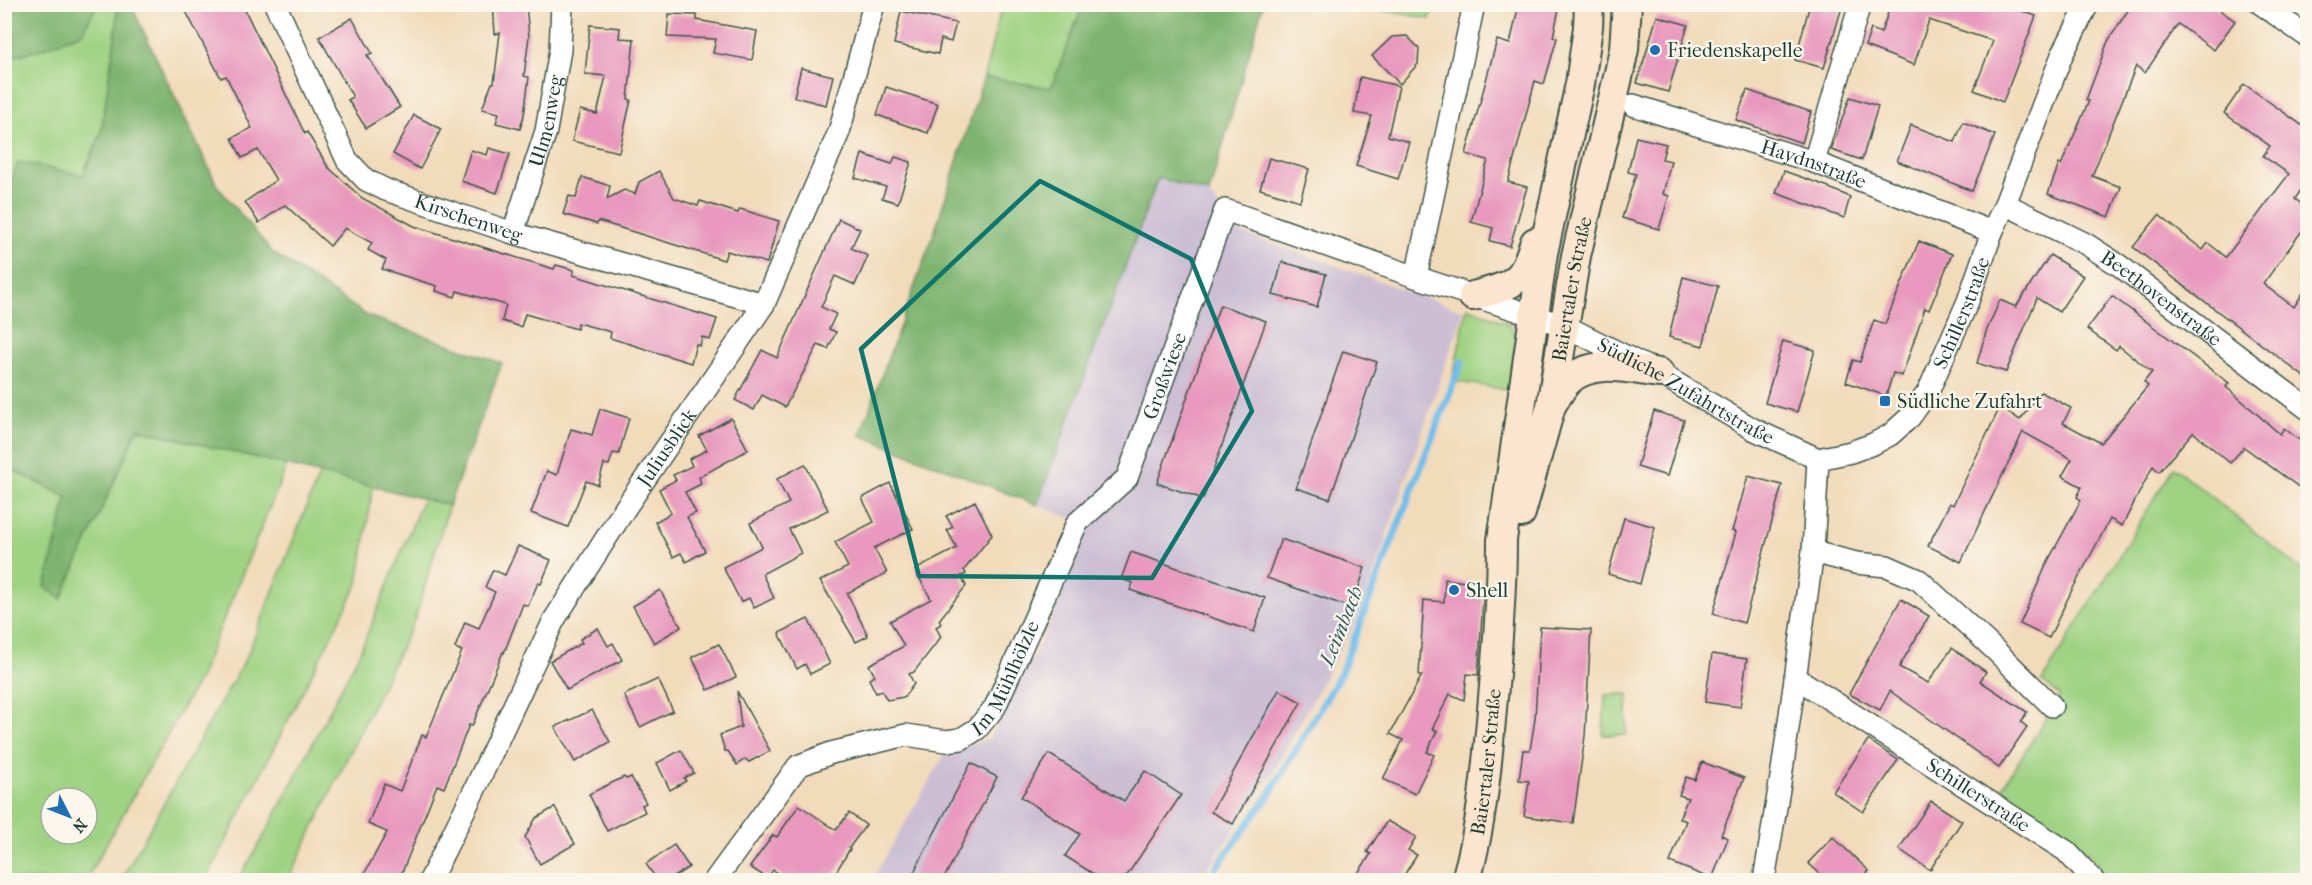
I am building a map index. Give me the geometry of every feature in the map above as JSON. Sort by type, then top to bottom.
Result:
[{"type":"main road","name":"Baiertaler Straße","points":[[1466,880],[1474,851],[1489,746],[1502,571],[1502,540],[1543,253],[1580,84],[1589,4]]},
{"type":"main road","name":"Baiertaler Straße","points":[[1502,571],[1551,406],[1576,256],[1624,49],[1627,4]]},
{"type":"main road","points":[[1473,296],[1503,286],[1518,278],[1554,202]]},
{"type":"main road","points":[[1551,406],[1567,382],[1587,369],[1623,368],[1659,373]]},
{"type":"street","name":"Kirschenweg","points":[[275,4],[347,160],[366,180],[386,190],[513,233],[764,304]]},
{"type":"street","name":"Ulmenweg","points":[[513,233],[546,131],[560,50],[562,4]]},
{"type":"street","name":"Juliusblick","points":[[430,880],[554,620],[626,507],[764,304],[839,132],[874,4]]},
{"type":"street","points":[[1416,278],[1474,4]]},
{"type":"street","points":[[1814,162],[1860,4]]},
{"type":"street","name":"Schillerstraße","points":[[1818,459],[1851,452],[1873,444],[1901,426],[1917,409],[1928,392],[1968,301],[1992,232],[2062,55],[2088,4]]},
{"type":"street","points":[[2261,4],[2307,37]]},
{"type":"street","name":"Haydnstraße","points":[[1633,105],[1814,162],[1992,232]]},
{"type":"street","name":"Beethovenstraße","points":[[2005,204],[2086,244],[2120,266],[2307,409]]},
{"type":"street","name":"Südliche Zufahrtstraße","points":[[1225,210],[1416,278],[1565,326],[1659,373],[1753,429],[1818,459]]},
{"type":"street","name":"Großwiese","points":[[1077,523],[1127,478],[1225,210]]},
{"type":"street","points":[[1764,880],[1813,552],[1818,459]]},
{"type":"street","name":"Im Mühlhölzle","points":[[715,880],[798,766],[848,749],[906,735],[946,741],[961,739],[977,729],[995,707],[1077,523]]},
{"type":"street","points":[[1813,552],[1856,563],[1887,566],[1919,580],[1995,649],[2052,706]]},
{"type":"street","name":"Schillerstraße","points":[[1795,677],[2066,851],[2093,880]]},
{"type":"highlighted area","points":[[1040,181],[1191,259],[1252,411],[1152,578],[919,576],[861,349]]},
{"type":"shaded area","points":[[1158,178],[1209,193],[1234,230],[1464,311],[1360,612],[1274,771],[1199,880],[872,880],[946,752],[989,739],[1046,631],[1090,526],[1037,505]]},
{"type":"green space","points":[[20,5],[97,5],[82,33],[44,48],[5,59],[5,14]]},
{"type":"green space","points":[[97,5],[117,5],[117,24],[101,133],[82,176],[18,163],[5,197],[4,59],[44,48],[81,33]]},
{"type":"green space","points":[[117,5],[131,5],[218,187],[272,252],[368,316],[502,363],[449,505],[138,429],[61,599],[45,587],[67,497],[5,466],[5,197],[18,162],[83,175],[101,133],[117,24]]},
{"type":"green space","points":[[1002,5],[1083,5],[1051,88],[984,77]]},
{"type":"green space","points":[[1083,5],[1263,5],[1209,193],[1158,178],[1037,505],[860,435],[933,236],[984,77],[1051,88]]},
{"type":"green space","points":[[1355,5],[1433,5],[1430,19]]},
{"type":"green space","points":[[1467,307],[1507,323],[1517,335],[1513,391],[1452,381]]},
{"type":"green space","points":[[137,429],[287,465],[200,677],[86,880],[5,880],[4,466],[67,497],[45,587]]},
{"type":"green space","points":[[2174,467],[2307,574],[2307,880],[2109,880],[2090,854],[1998,794],[2060,696],[2042,681]]},
{"type":"green space","points":[[320,473],[373,486],[358,584],[206,880],[121,880],[247,656]]},
{"type":"green space","points":[[423,499],[449,505],[415,619],[288,880],[238,880],[269,827],[360,652]]},
{"type":"green space","points":[[1628,694],[1626,735],[1603,735],[1605,695]]},
{"type":"building","points":[[182,4],[242,4],[305,134],[307,132],[328,167],[362,198],[414,226],[554,269],[556,265],[574,270],[573,275],[717,319],[710,340],[702,337],[700,346],[696,344],[691,363],[610,338],[611,332],[578,323],[577,329],[525,314],[521,327],[502,321],[506,305],[457,291],[455,297],[436,291],[437,286],[382,269],[386,260],[368,250],[372,243],[345,228],[330,246],[285,205],[259,223],[245,202],[276,180],[258,150],[242,158],[232,138],[252,128],[226,76],[221,78]]},
{"type":"building","points":[[493,4],[526,4],[529,36],[524,76],[529,77],[520,129],[496,123],[499,113],[482,109],[492,83],[494,83],[500,33],[495,34]]},
{"type":"building","points":[[1519,4],[1560,4],[1553,37],[1557,38],[1544,84],[1535,81],[1508,182],[1527,187],[1510,246],[1490,241],[1493,228],[1471,222],[1488,160],[1466,154],[1497,40],[1510,44]]},
{"type":"building","points":[[1810,4],[1831,4],[1842,7],[1824,68],[1795,60]]},
{"type":"building","points":[[1891,4],[2002,4],[2036,16],[2003,102],[1974,90],[1993,41],[1929,20],[1914,65],[1865,46],[1871,29],[1881,33]]},
{"type":"building","points":[[2132,4],[2211,4],[2235,21],[2214,50],[2178,24],[2145,73],[2136,66],[2092,176],[2121,187],[2109,217],[2048,194],[2059,164],[2061,165],[2089,101],[2086,100],[2108,41]]},
{"type":"building","points":[[901,11],[956,23],[951,42],[941,39],[938,54],[894,44]]},
{"type":"building","points":[[669,14],[697,15],[697,20],[757,31],[752,60],[713,53],[716,39],[667,37]]},
{"type":"building","points":[[1657,16],[1688,25],[1668,92],[1637,83]]},
{"type":"building","points":[[352,18],[372,53],[367,55],[400,107],[366,128],[348,100],[353,97],[319,37]]},
{"type":"building","points":[[590,25],[620,28],[619,38],[634,39],[628,99],[631,100],[619,152],[572,141],[580,110],[597,114],[606,76],[585,74]]},
{"type":"building","points":[[1407,36],[1419,48],[1418,64],[1400,84],[1372,56],[1392,37]]},
{"type":"building","points":[[801,68],[833,76],[826,105],[794,97]]},
{"type":"building","points":[[1360,77],[1399,86],[1388,136],[1409,142],[1398,179],[1356,166],[1372,116],[1354,113]]},
{"type":"building","points":[[2244,84],[2307,129],[2307,186],[2305,184],[2295,199],[2307,208],[2307,224],[2263,284],[2294,307],[2307,287],[2307,379],[2133,247],[2159,215],[2203,250],[2208,243],[2226,257],[2289,174],[2263,156],[2270,146],[2224,113]]},
{"type":"building","points":[[886,87],[938,104],[928,133],[877,115]]},
{"type":"building","points":[[1747,90],[1811,112],[1802,143],[1736,120]]},
{"type":"building","points":[[1850,97],[1878,106],[1862,160],[1831,150]]},
{"type":"building","points":[[414,115],[441,129],[420,169],[393,154]]},
{"type":"building","points":[[1963,122],[1995,135],[1972,191],[1897,161],[1911,125],[1955,142]]},
{"type":"building","points":[[1636,137],[1666,144],[1662,159],[1671,161],[1663,194],[1669,196],[1659,229],[1622,218],[1636,174],[1628,172]]},
{"type":"building","points":[[489,148],[510,154],[497,193],[461,181],[471,150],[487,155]]},
{"type":"building","points":[[862,154],[892,164],[895,157],[911,162],[898,203],[882,198],[886,187],[855,178]]},
{"type":"building","points":[[1269,158],[1309,169],[1300,201],[1260,189]]},
{"type":"building","points":[[659,171],[674,198],[698,206],[700,201],[738,213],[740,209],[779,221],[767,263],[727,251],[724,260],[598,221],[597,224],[563,214],[569,196],[576,198],[582,177],[610,186],[607,199],[624,190],[635,194],[639,182]]},
{"type":"building","points":[[1784,171],[1850,197],[1844,218],[1776,193]]},
{"type":"building","points":[[839,219],[860,229],[851,248],[868,256],[855,285],[835,276],[821,307],[836,314],[829,329],[836,332],[828,349],[818,345],[785,407],[762,395],[754,410],[735,400],[762,350],[777,358]]},
{"type":"building","points":[[1919,241],[1952,254],[1929,310],[1925,308],[1902,376],[1893,373],[1886,396],[1846,382],[1853,360],[1860,362],[1874,320],[1885,324]]},
{"type":"building","points":[[2050,255],[2083,276],[2059,312],[2037,298],[2006,372],[1977,363],[1986,332],[2000,300],[2016,307]]},
{"type":"building","points":[[1282,262],[1326,274],[1317,307],[1273,295]]},
{"type":"building","points":[[1683,277],[1718,286],[1703,346],[1669,337]]},
{"type":"building","points":[[2112,296],[2229,383],[2226,387],[2280,434],[2284,428],[2307,446],[2307,493],[2244,447],[2230,463],[2193,432],[2159,472],[2153,466],[2122,526],[2110,519],[2049,638],[2020,624],[2048,561],[2081,500],[2077,497],[2082,487],[2062,476],[2072,459],[2023,432],[1961,562],[1928,546],[1950,503],[1953,505],[2000,407],[2020,420],[2041,392],[2071,408],[2063,423],[2101,443],[2148,386],[2144,382],[2152,372],[2119,346],[2116,350],[2087,329]]},
{"type":"building","points":[[1220,305],[1266,321],[1203,499],[1157,483]]},
{"type":"building","points":[[1783,341],[1815,350],[1797,412],[1765,403]]},
{"type":"building","points":[[1343,351],[1377,362],[1330,499],[1296,488]]},
{"type":"building","points":[[600,409],[629,418],[619,454],[613,453],[609,465],[604,464],[598,485],[586,481],[568,527],[531,513],[547,471],[557,475],[571,429],[592,435]]},
{"type":"building","points":[[1654,411],[1684,420],[1667,476],[1637,467]]},
{"type":"building","points":[[731,418],[748,450],[699,477],[701,484],[685,492],[696,513],[687,517],[705,551],[686,562],[681,553],[673,557],[655,522],[671,513],[659,489],[676,480],[673,475],[692,466],[689,459],[707,450],[699,436]]},
{"type":"building","points":[[805,464],[828,510],[789,529],[801,553],[762,574],[774,598],[754,608],[749,598],[741,602],[723,567],[762,547],[750,523],[789,503],[777,479]]},
{"type":"building","points":[[1748,476],[1782,485],[1744,623],[1713,614],[1736,532],[1732,531]]},
{"type":"building","points":[[890,483],[913,529],[874,548],[887,573],[847,593],[868,636],[856,642],[820,581],[848,567],[835,542],[874,522],[862,498]]},
{"type":"building","points":[[975,501],[992,535],[964,570],[966,574],[961,576],[966,586],[939,620],[941,624],[936,627],[941,637],[914,672],[909,674],[914,684],[904,697],[887,700],[882,691],[876,693],[869,679],[875,676],[869,665],[904,646],[890,621],[931,599],[915,570],[957,548],[947,530],[953,527],[946,516]]},
{"type":"building","points":[[1624,518],[1655,527],[1640,584],[1608,574]]},
{"type":"building","points":[[1281,539],[1365,568],[1352,608],[1267,578]]},
{"type":"building","points":[[518,546],[551,560],[541,584],[538,583],[528,606],[523,604],[472,726],[469,725],[444,788],[437,785],[399,880],[361,880],[387,832],[368,824],[384,784],[400,791],[422,735],[426,737],[462,651],[455,648],[465,622],[479,628],[495,592],[485,587],[493,570],[505,575]]},
{"type":"building","points":[[1131,552],[1265,598],[1254,632],[1130,590],[1133,583],[1121,579]]},
{"type":"building","points":[[1445,579],[1484,585],[1478,675],[1467,674],[1464,700],[1450,694],[1432,729],[1437,731],[1427,752],[1434,755],[1415,794],[1383,779],[1403,740],[1390,734],[1422,675],[1419,675],[1424,600],[1444,602]]},
{"type":"building","points":[[660,590],[681,627],[654,643],[633,606]]},
{"type":"building","points":[[1901,599],[1929,616],[1899,667],[1928,683],[1952,648],[1986,672],[1980,681],[2027,712],[2021,722],[2027,727],[1999,768],[1890,691],[1880,710],[1849,694]]},
{"type":"building","points":[[808,619],[830,664],[810,674],[805,664],[797,669],[779,633]]},
{"type":"building","points":[[1540,627],[1591,630],[1585,736],[1573,823],[1524,816],[1529,781],[1519,780],[1523,750],[1530,750],[1535,719]]},
{"type":"building","points":[[598,628],[608,646],[613,643],[622,660],[567,690],[550,661],[582,643],[580,639]]},
{"type":"building","points":[[719,644],[736,677],[708,690],[692,657]]},
{"type":"building","points":[[1712,654],[1747,659],[1740,707],[1705,702]]},
{"type":"building","points":[[658,679],[673,711],[640,727],[624,695]]},
{"type":"building","points":[[1279,690],[1301,702],[1233,824],[1211,812]]},
{"type":"building","points":[[737,691],[770,751],[749,762],[745,759],[737,765],[728,751],[725,751],[720,735],[741,727]]},
{"type":"building","points":[[592,710],[610,742],[575,762],[555,727]]},
{"type":"building","points":[[1868,740],[1898,760],[1863,812],[1833,792]]},
{"type":"building","points":[[681,750],[694,773],[684,778],[686,781],[670,790],[657,763]]},
{"type":"building","points":[[1049,754],[1124,801],[1145,771],[1181,795],[1124,880],[1103,880],[1065,856],[1080,834],[1021,797]]},
{"type":"building","points":[[1702,762],[1744,778],[1721,835],[1728,838],[1712,879],[1670,862],[1686,821],[1679,818],[1688,798],[1679,795],[1686,777],[1695,780]]},
{"type":"building","points":[[971,763],[997,777],[943,880],[926,880],[913,874]]},
{"type":"building","points":[[624,777],[626,779],[631,777],[646,803],[642,805],[645,812],[607,831],[589,794]]},
{"type":"building","points":[[1931,801],[1962,821],[1930,870],[1899,849]]},
{"type":"building","points":[[799,805],[836,830],[849,813],[866,825],[849,848],[831,880],[788,880],[773,870],[767,878],[750,867],[773,835],[777,837]]},
{"type":"building","points":[[555,807],[575,844],[540,864],[525,837],[536,818]]},
{"type":"building","points":[[1387,821],[1416,837],[1408,850],[1417,855],[1401,880],[1353,880],[1371,854],[1367,852]]},
{"type":"building","points":[[1833,837],[1869,871],[1861,880],[1827,880],[1808,863]]},
{"type":"building","points":[[674,845],[689,867],[669,880],[657,880],[646,864]]},
{"type":"waterway","name":"Leimbach","points":[[1207,880],[1267,798],[1340,675],[1462,361]]},
{"type":"place","name":"Friedenskapelle","points":[[1655,50]]},
{"type":"place","name":"Südliche Zufahrt","points":[[1885,401]]},
{"type":"place","name":"Shell","points":[[1454,590]]}]
